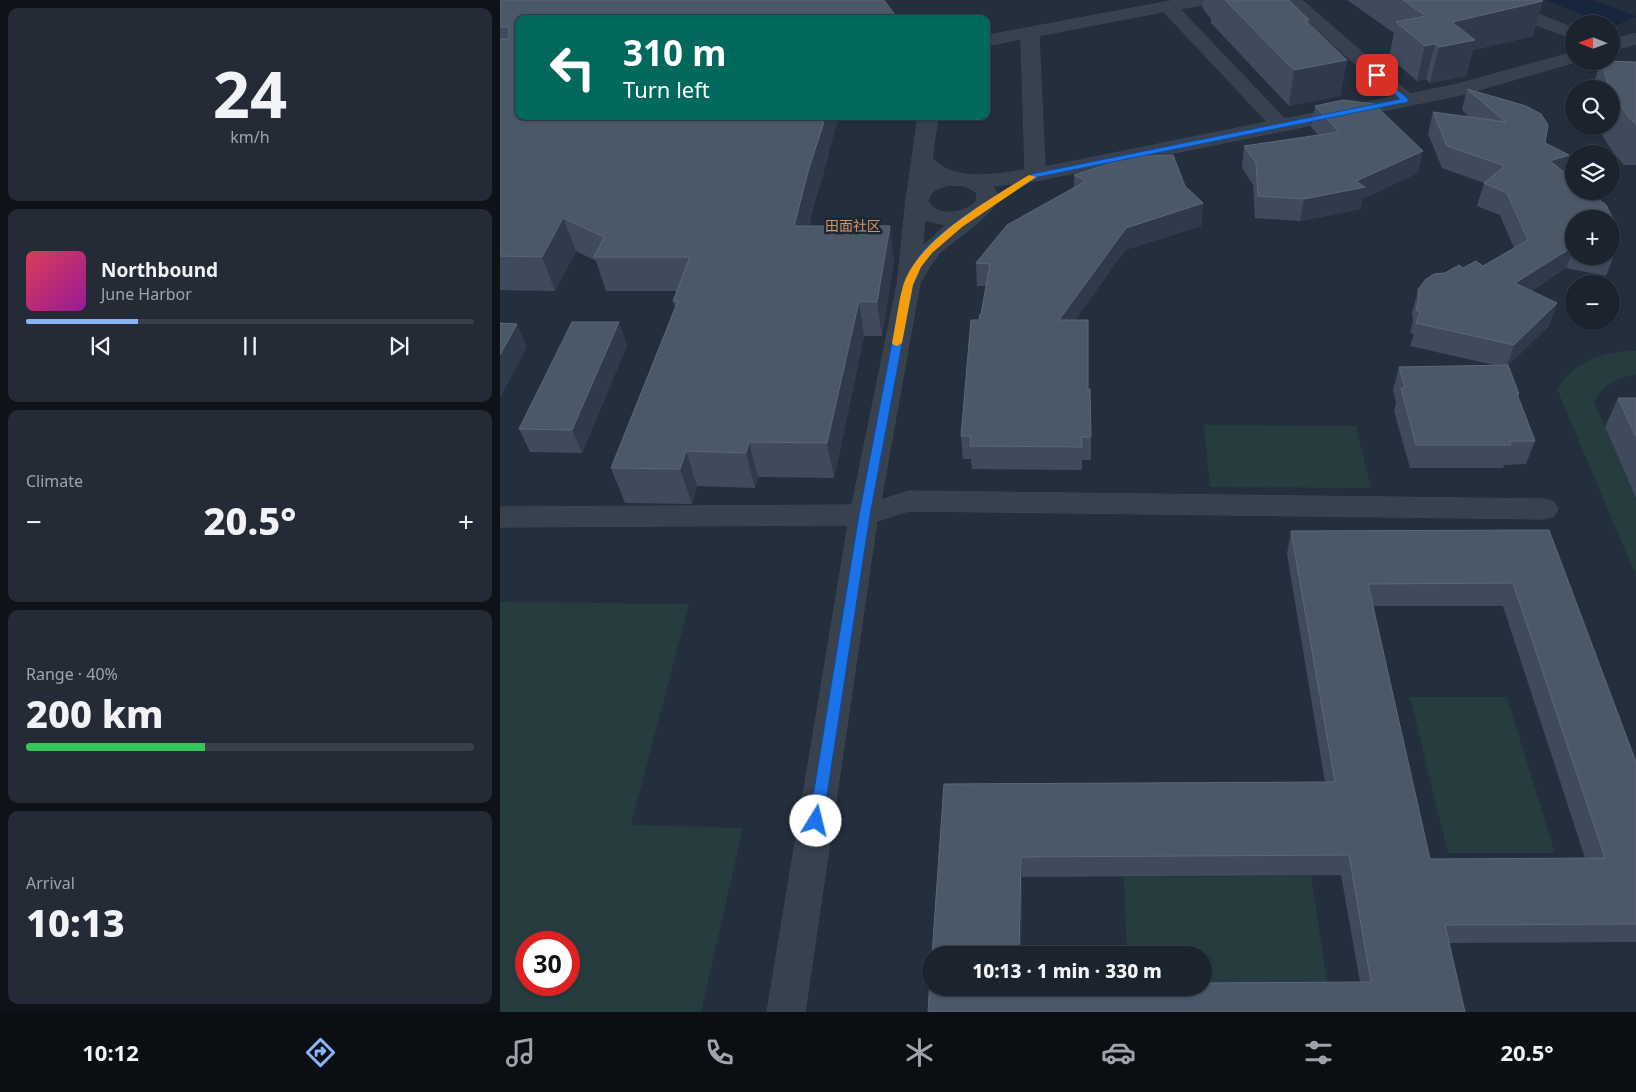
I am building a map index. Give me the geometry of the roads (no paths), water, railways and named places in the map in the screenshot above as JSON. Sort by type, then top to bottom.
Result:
[{"type":"street","points":[[990,40],[1202,0]]},
{"type":"street","points":[[1292,0],[1406,100]]},
{"type":"street","points":[[1486,0],[1565,31]]},
{"type":"street","points":[[1167,6],[1281,126]]},
{"type":"street","points":[[1030,33],[1035,176]]},
{"type":"street","points":[[1035,176],[978,212],[957,219],[940,218],[925,213],[916,201],[918,195],[929,185],[937,181],[957,179],[994,180],[1035,176],[1461,89],[1565,60]]},
{"type":"street","points":[[786,1012],[864,515],[908,285],[916,201],[927,120]]},
{"type":"street","points":[[908,285],[916,267],[928,251],[978,212],[985,206],[988,200],[988,194],[978,184],[935,174],[927,168],[922,159]]},
{"type":"street","points":[[500,517],[864,515],[908,501],[1544,509]]},
{"type":"water","points":[[1546,0],[1593,0],[1636,17],[1620,24],[1620,15],[1582,15]]},
{"type":"district","name":"田面社区","points":[[853,226]]}]
